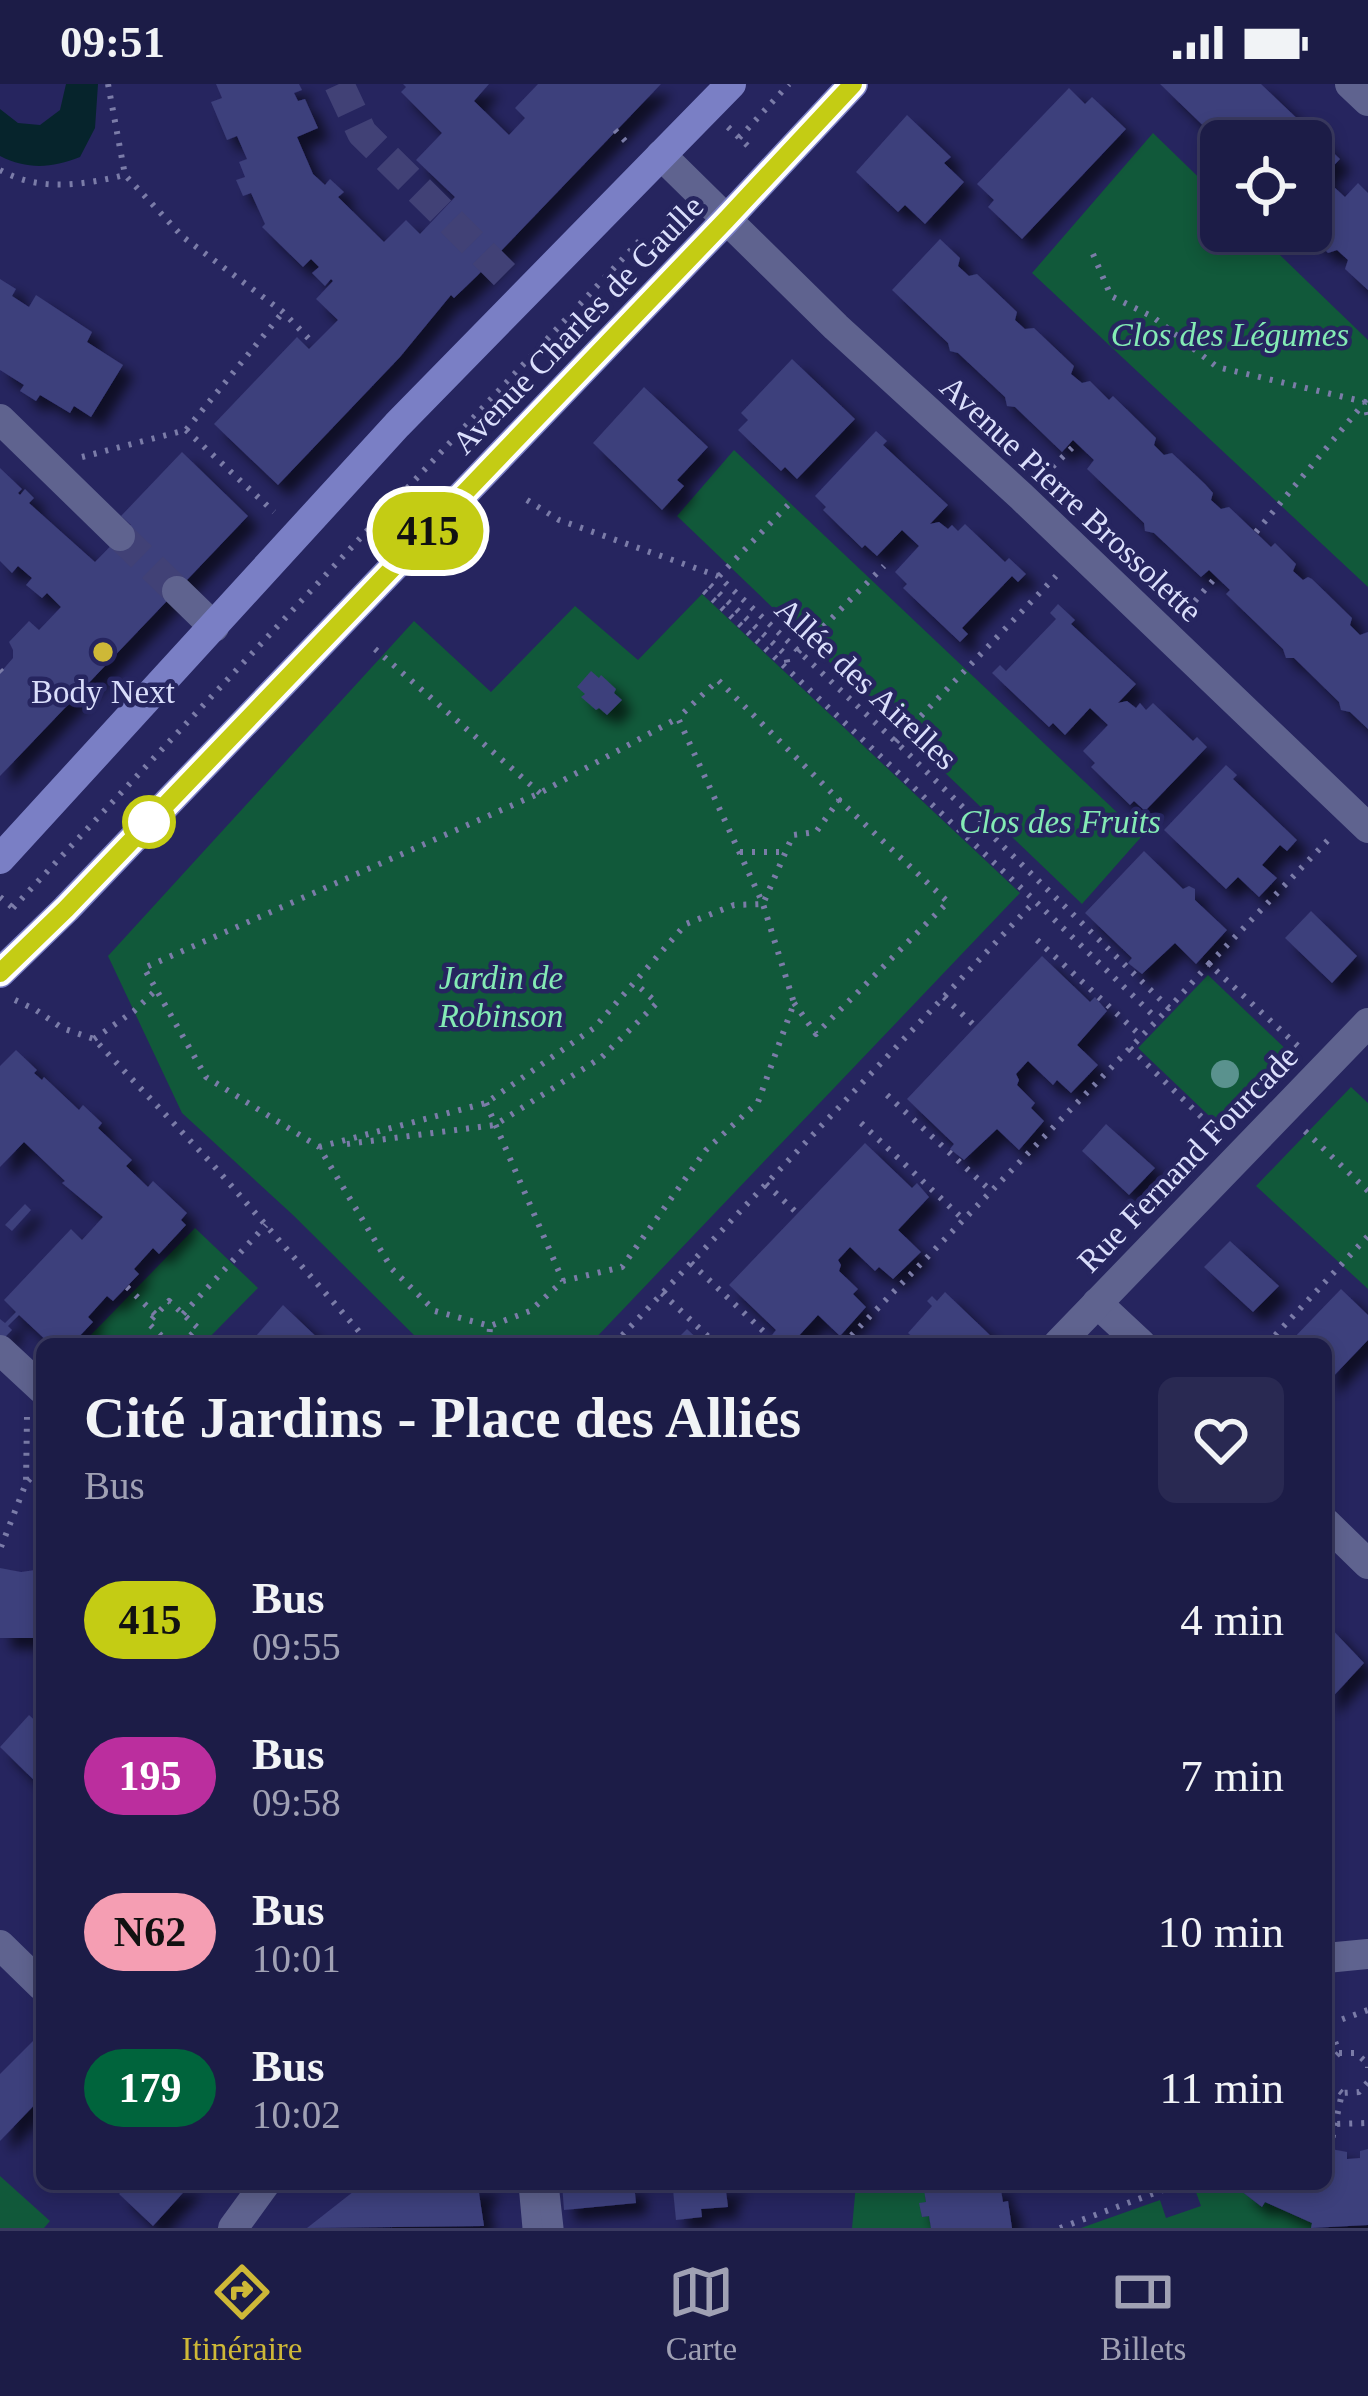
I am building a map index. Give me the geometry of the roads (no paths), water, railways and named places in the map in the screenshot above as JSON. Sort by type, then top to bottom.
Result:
[{"type":"main road","name":"Avenue Charles de Gaulle","points":[[0,859],[397,425],[731,84]]},
{"type":"main road","name":"Avenue Charles de Gaulle","points":[[0,973],[853,84]]},
{"type":"street","points":[[1350,84],[1368,101]]},
{"type":"street","name":"Avenue Pierre Brossolette","points":[[661,154],[836,327],[1022,497],[1368,828]]},
{"type":"street","points":[[0,419],[120,536]]},
{"type":"street","points":[[177,591],[214,627]]},
{"type":"street","name":"Rue Fernand Fourcade","points":[[1064,1338],[1368,1023]]},
{"type":"street","points":[[1097,1303],[1135,1338]]},
{"type":"street","points":[[0,1350],[35,1401]]},
{"type":"street","points":[[1332,1529],[1368,1564]]},
{"type":"street","points":[[0,1946],[36,1980]]},
{"type":"street","points":[[1332,1957],[1368,1954]]},
{"type":"street","points":[[233,2228],[259,2190]]},
{"type":"lane","points":[[530,2190],[533,2228]]},
{"type":"lane","points":[[549,2190],[553,2228]]},
{"type":"water","points":[[66,84],[98,84],[95,128],[80,157],[40,166],[0,156],[0,109],[18,123],[40,125],[60,110]]},
{"type":"tunnel","points":[[339,84],[362,133],[525,295]]},
{"type":"tunnel","points":[[120,536],[177,591]]},
{"type":"place","name":"Body Next","points":[[103,652]]},
{"type":"park label","name":"Clos des Légumes","points":[[1230,334]]},
{"type":"park label","name":"Clos des Fruits","points":[[1060,821]]},
{"type":"park label","name":"Jardin de Robinson","points":[[501,996]]}]
